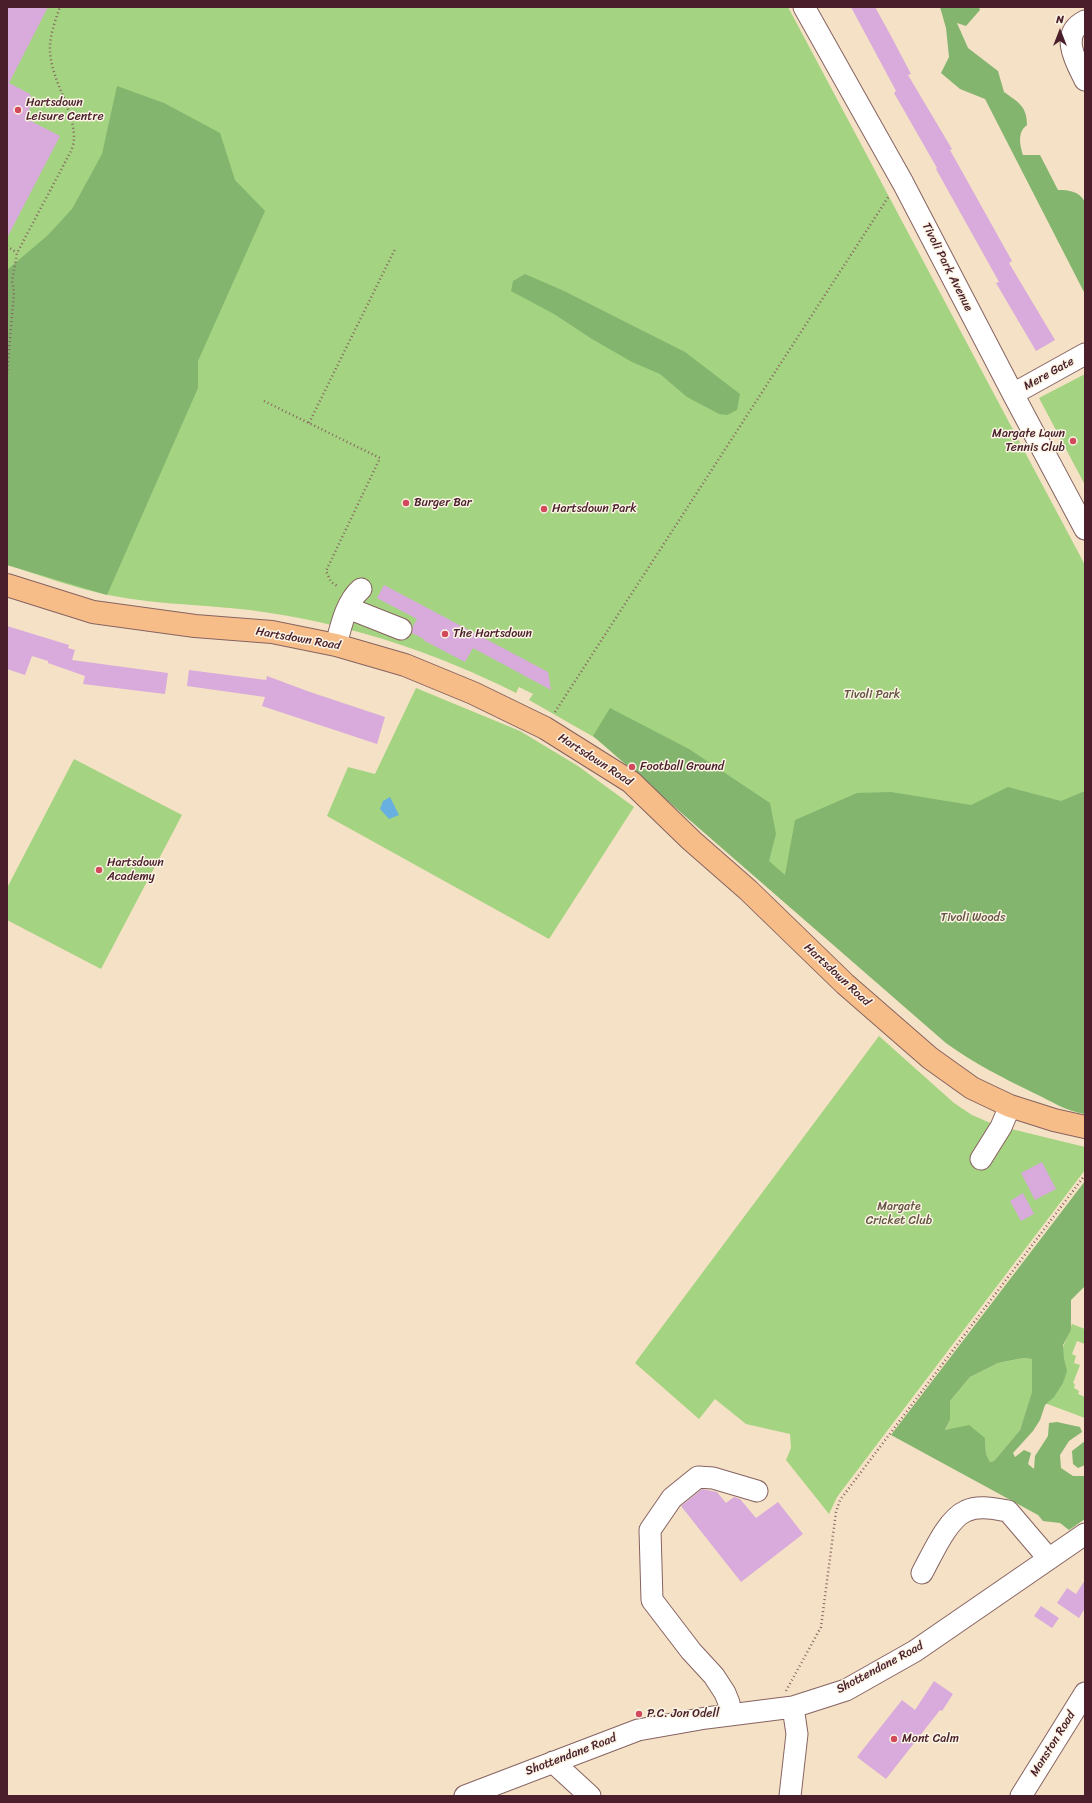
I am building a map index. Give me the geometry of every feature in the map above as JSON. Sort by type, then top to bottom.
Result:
[{"type":"main road","name":"Hartsdown Road","points":[[7,585],[93,612],[195,626],[272,632],[336,645],[405,665],[473,693],[544,728],[631,782],[692,841],[748,890],[845,984],[930,1058],[972,1088],[1010,1106],[1054,1120],[1085,1127]]},
{"type":"street","name":"Tivoli Park Avenue","points":[[804,7],[903,183],[1085,529]]},
{"type":"street","points":[[1085,21],[1074,32],[1071,43],[1073,56],[1085,80]]},
{"type":"street","name":"Mere Gate","points":[[1013,394],[1085,354]]},
{"type":"street","points":[[336,645],[340,627],[354,598],[401,629]]},
{"type":"street","points":[[981,1159],[1001,1127],[1010,1106]]},
{"type":"street","points":[[729,1715],[729,1703],[725,1693],[714,1676],[691,1651],[652,1600],[650,1530],[672,1498],[698,1476],[713,1478],[758,1492]]},
{"type":"street","points":[[922,1573],[954,1519],[966,1510],[984,1508],[1008,1511],[1049,1559]]},
{"type":"street","name":"Shottendane Road","points":[[465,1796],[638,1730],[729,1715],[846,1690],[915,1651],[1085,1534]]},
{"type":"street","name":"Manston Road","points":[[1022,1796],[1085,1693]]},
{"type":"street","points":[[789,1701],[797,1734],[790,1796]]},
{"type":"street","points":[[553,1762],[590,1796]]},
{"type":"path","points":[[7,374],[14,292],[12,281],[17,253],[70,153],[74,139],[70,119],[53,69],[50,52],[50,38],[60,7]]},
{"type":"path","points":[[544,728],[890,196],[903,183]]},
{"type":"path","points":[[7,246],[17,253]]},
{"type":"path","points":[[309,423],[395,249]]},
{"type":"path","points":[[264,401],[380,458],[326,571],[331,582],[354,598]]},
{"type":"path","points":[[789,1701],[821,1627],[836,1512],[840,1500],[1085,1176]]},
{"type":"green space","name":"Tivoli Park","points":[[7,7],[788,7],[1085,565],[1085,1114],[1065,1108],[1011,1082],[978,1064],[946,1043],[599,740],[529,700],[533,694],[519,687],[516,693],[427,654],[396,643],[333,626],[250,610],[128,599],[70,585],[7,565]]},
{"type":"green space","points":[[940,7],[979,7],[980,10],[966,26],[957,23],[968,48],[998,71],[1004,92],[1021,105],[1025,113],[1027,125],[1022,131],[1020,139],[1023,155],[1040,155],[1058,190],[1066,190],[1077,193],[1083,198],[1085,202],[1085,294],[985,99],[960,89],[941,73],[949,57],[946,28]]},
{"type":"green space","points":[[117,86],[164,103],[220,133],[235,180],[265,211],[198,361],[198,388],[107,595],[7,565],[7,270],[48,235],[72,209],[102,154]]},
{"type":"green space","points":[[525,274],[564,291],[685,352],[740,394],[737,410],[727,415],[719,414],[687,397],[660,374],[632,362],[592,339],[554,314],[511,291],[513,281]]},
{"type":"green space","name":"Margate Lawn Tennis Club","points":[[1085,374],[1085,485],[1039,398]]},
{"type":"green space","points":[[416,688],[520,731],[578,766],[634,807],[549,939],[327,816],[348,767],[375,774]]},
{"type":"green space","name":"Tivoli Woods","points":[[610,708],[689,749],[770,803],[776,834],[769,861],[785,875],[795,820],[857,793],[891,792],[971,805],[1008,787],[1061,801],[1085,791],[1085,1114],[1065,1108],[1011,1082],[978,1064],[946,1043],[593,736]]},
{"type":"green space","points":[[74,759],[182,815],[101,969],[7,920],[7,888]]},
{"type":"green space","name":"Margate Cricket Club","points":[[879,1036],[954,1103],[972,1115],[995,1125],[1085,1147],[1085,1170],[837,1497],[829,1514],[786,1460],[791,1448],[790,1434],[746,1424],[715,1399],[699,1419],[635,1363]]},
{"type":"green space","points":[[1085,1181],[1085,1286],[1071,1300],[1071,1330],[1063,1345],[1067,1371],[1063,1383],[1054,1397],[1045,1405],[1040,1420],[1033,1431],[1013,1453],[1015,1457],[1024,1450],[1031,1453],[1028,1464],[1034,1469],[1035,1456],[1048,1436],[1049,1423],[1057,1422],[1080,1427],[1082,1432],[1069,1441],[1060,1455],[1061,1468],[1073,1476],[1085,1476],[1085,1519],[1069,1530],[1060,1523],[1043,1521],[1038,1515],[891,1435]],"holes":[[[1023,1358],[1032,1359],[1032,1392],[1020,1430],[994,1461],[990,1462],[986,1454],[985,1438],[969,1425],[945,1430],[950,1420],[950,1401],[970,1377],[998,1363]]]},
{"type":"green space","points":[[1072,1324],[1085,1329],[1085,1344],[1077,1341],[1072,1354],[1076,1356],[1074,1363],[1080,1365],[1073,1383],[1075,1384],[1074,1388],[1079,1391],[1078,1394],[1085,1397],[1085,1418],[1042,1402]]},
{"type":"green space","points":[[1023,1358],[1032,1359],[1032,1393],[1020,1430],[994,1461],[990,1462],[986,1454],[985,1438],[945,1431],[950,1420],[950,1401],[970,1377],[998,1363]]},
{"type":"green space","points":[[1085,1441],[1085,1465],[1078,1468],[1073,1464],[1072,1451]]},
{"type":"water","points":[[390,797],[399,815],[389,819],[380,809],[383,801]]},
{"type":"building","name":"Hartsdown Leisure Centre","points":[[7,7],[48,7],[9,83],[30,94],[33,102],[25,118],[60,136],[7,238]]},
{"type":"building","points":[[851,7],[875,7],[911,74],[908,75],[952,149],[950,150],[1012,261],[1009,263],[1055,340],[1036,351],[996,283],[999,282],[894,93],[896,91]]},
{"type":"building","name":"The Hartsdown","points":[[384,585],[548,672],[551,690],[473,648],[465,662],[423,640],[424,639],[412,633],[413,626],[417,619],[377,598]]},
{"type":"building","points":[[7,626],[69,645],[68,648],[75,650],[72,660],[168,673],[165,694],[83,684],[85,676],[32,656],[25,675],[7,669]]},
{"type":"building","points":[[189,670],[266,680],[267,676],[385,717],[377,744],[262,706],[265,697],[187,686]]},
{"type":"building","points":[[1042,1162],[1056,1189],[1035,1200],[1021,1173]]},
{"type":"building","points":[[1023,1193],[1034,1214],[1021,1221],[1010,1201]]},
{"type":"building","points":[[702,1489],[717,1492],[726,1503],[734,1497],[740,1499],[756,1518],[778,1502],[803,1534],[741,1582],[681,1506]]},
{"type":"building","points":[[1085,1580],[1085,1608],[1079,1618],[1057,1603],[1067,1588],[1076,1594]]},
{"type":"building","points":[[1041,1606],[1059,1618],[1052,1628],[1034,1616]]},
{"type":"building","name":"Mont Calm","points":[[934,1681],[953,1694],[942,1711],[940,1710],[886,1779],[857,1757],[902,1700],[915,1710]]},
{"type":"place","name":"Hartsdown Leisure Centre","points":[[18,110]]},
{"type":"place","name":"Margate Lawn Tennis Club","points":[[1073,441]]},
{"type":"place","name":"Burger Bar","points":[[406,503]]},
{"type":"place","name":"Hartsdown Park","points":[[544,509]]},
{"type":"place","name":"The Hartsdown","points":[[445,634]]},
{"type":"place","name":"Football Ground","points":[[632,767]]},
{"type":"place","name":"Hartsdown Academy","points":[[99,870]]},
{"type":"place","name":"P.C. Jon Odell","points":[[639,1714]]},
{"type":"place","name":"Mont Calm","points":[[894,1739]]}]
